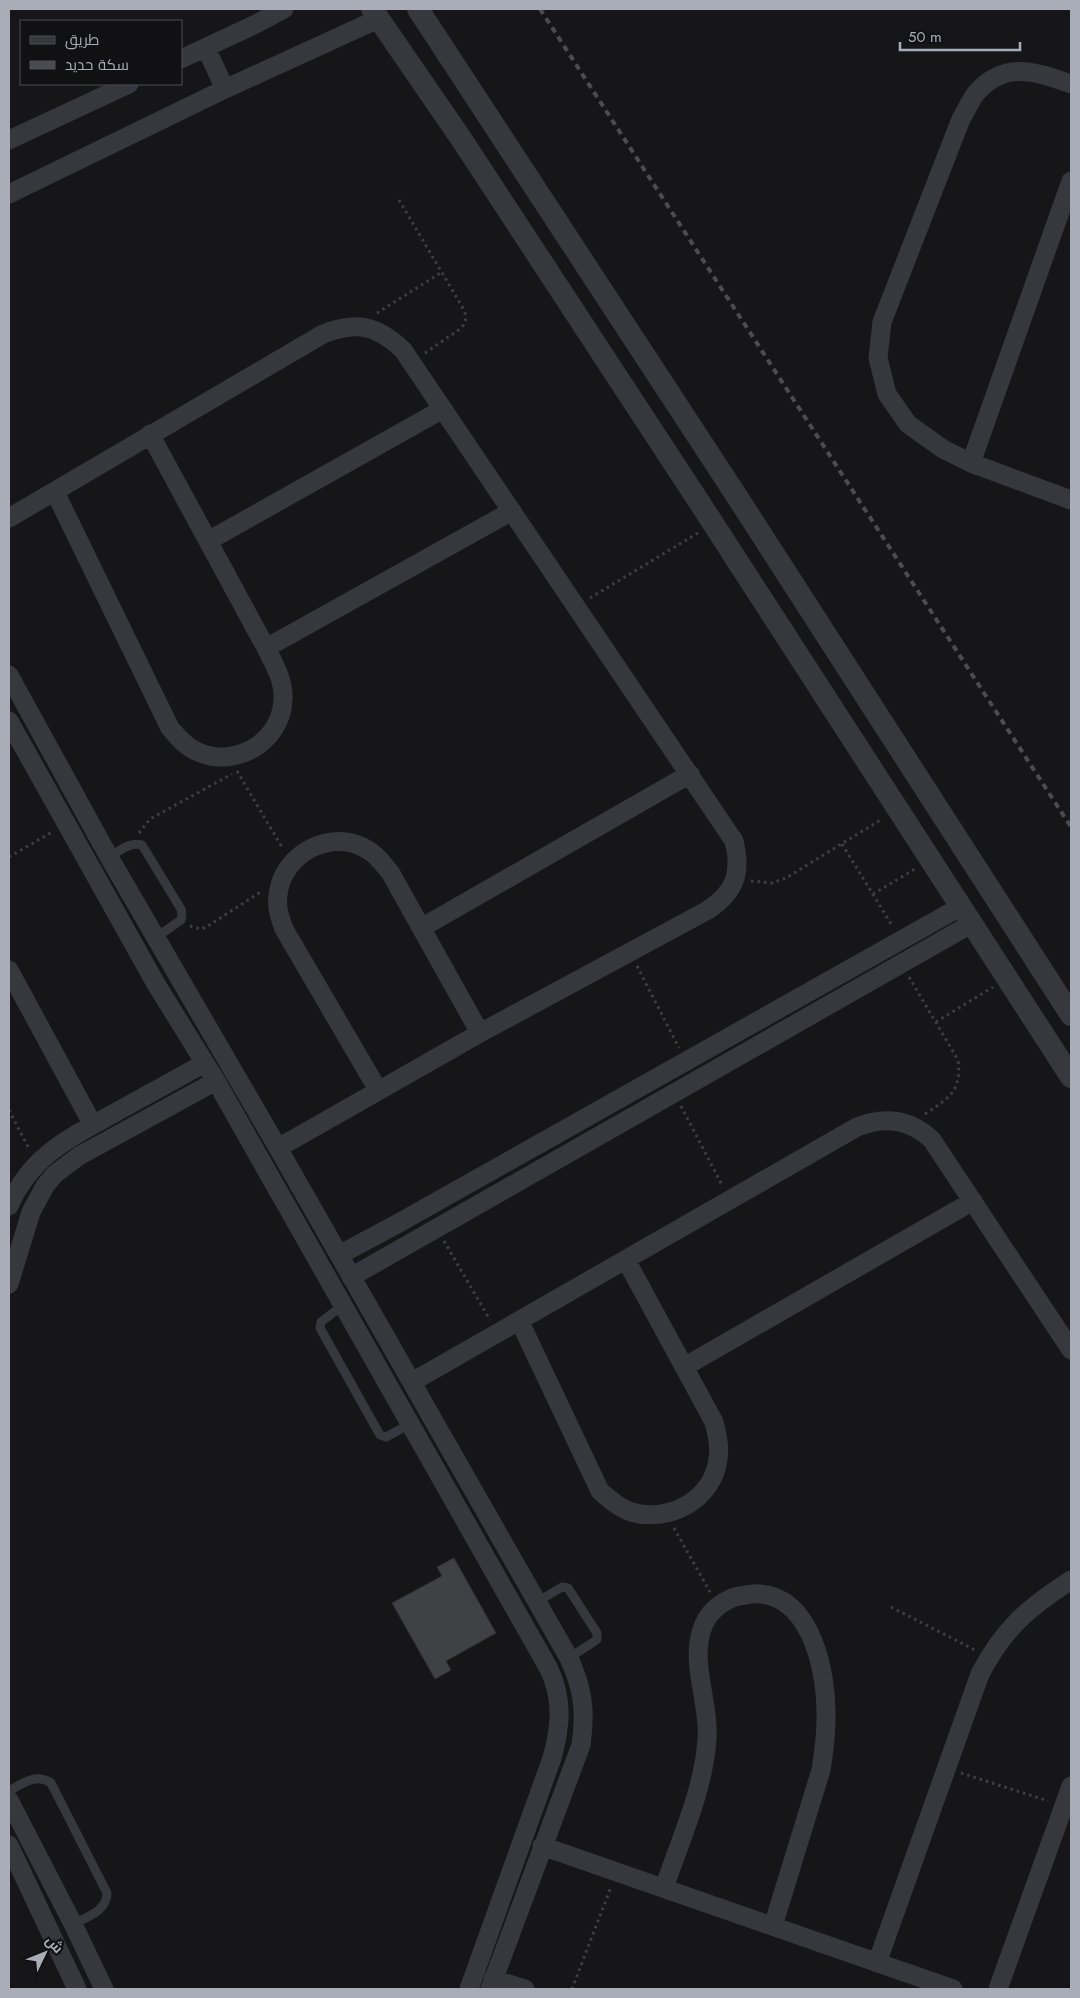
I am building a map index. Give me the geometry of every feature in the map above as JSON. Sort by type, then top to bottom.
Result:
[{"type":"street","points":[[182,60],[284,9]]},
{"type":"street","points":[[418,9],[736,495],[1071,1015]]},
{"type":"street","points":[[9,194],[375,14],[462,140],[1071,1077]]},
{"type":"street","points":[[206,48],[225,89]]},
{"type":"street","points":[[1071,84],[1035,71],[1002,73],[977,92],[962,119],[882,322],[878,358],[887,394],[908,424],[944,449],[972,463],[1071,500]]},
{"type":"street","points":[[9,140],[127,85]]},
{"type":"street","points":[[462,140],[491,122]]},
{"type":"street","points":[[972,463],[1071,181]]},
{"type":"street","points":[[9,518],[322,334],[339,327],[357,326],[374,329],[390,337],[412,362],[734,841],[738,857],[737,872],[731,888],[721,901],[630,953],[480,1033],[278,1148]]},
{"type":"street","points":[[208,541],[443,409]]},
{"type":"street","points":[[56,492],[170,728],[182,742],[196,751],[233,764],[261,744],[273,731],[280,716],[283,699],[282,682],[266,648],[150,434]]},
{"type":"street","points":[[710,519],[736,495]]},
{"type":"street","points":[[266,648],[512,511]]},
{"type":"street","points":[[9,675],[109,858],[352,1277],[569,1658],[578,1678],[583,1700],[584,1723],[581,1745],[491,1984],[525,1989]]},
{"type":"street","points":[[9,721],[156,984],[216,1081],[556,1684],[560,1700],[560,1726],[552,1758],[469,1989]]},
{"type":"street","points":[[422,928],[690,774]]},
{"type":"street","points":[[378,1090],[284,929],[278,912],[278,895],[287,870],[304,851],[320,844],[352,843],[367,849],[380,859],[390,872],[480,1033]]},
{"type":"street","points":[[339,1255],[904,939],[966,915]]},
{"type":"street","points":[[352,1277],[436,1227],[901,964],[917,954],[966,915]]},
{"type":"street","points":[[904,939],[917,954]]},
{"type":"street","points":[[9,970],[93,1124]]},
{"type":"street","points":[[156,984],[176,973]]},
{"type":"street","points":[[9,1206],[16,1178],[53,1148],[205,1063]]},
{"type":"street","points":[[9,1284],[16,1238],[37,1198],[55,1174],[79,1156],[216,1081]]},
{"type":"street","points":[[149,1094],[158,1113]]},
{"type":"street","points":[[412,1382],[520,1322],[857,1127],[883,1120],[910,1124],[923,1131],[932,1140],[1071,1350]]},
{"type":"street","points":[[684,1367],[973,1201]]},
{"type":"street","points":[[397,1224],[408,1244]]},
{"type":"street","points":[[520,1322],[600,1491],[613,1503],[630,1512],[648,1515],[666,1514],[684,1507],[700,1496],[712,1479],[718,1461],[719,1441],[714,1422],[626,1260]]},
{"type":"street","points":[[366,1347],[385,1336]]},
{"type":"street","points":[[877,1963],[980,1674],[1012,1625],[1041,1599],[1071,1580]]},
{"type":"street","points":[[664,1888],[704,1765],[707,1712],[698,1660],[698,1640],[705,1621],[718,1606],[738,1595],[762,1594],[783,1601],[801,1617],[811,1636],[820,1662],[825,1689],[826,1716],[821,1770],[773,1926]]},
{"type":"street","points":[[532,1639],[550,1626]]},
{"type":"street","points":[[998,1989],[1071,1786]]},
{"type":"street","points":[[9,1800],[104,1989]]},
{"type":"street","points":[[9,1845],[77,1989]]},
{"type":"street","points":[[542,1846],[953,1989]]},
{"type":"street","points":[[490,1928],[509,1936]]},
{"type":"lane","points":[[109,858],[136,843],[142,844],[146,849],[181,910],[182,915],[181,920],[155,938]]},
{"type":"lane","points":[[343,1305],[321,1322],[320,1328],[380,1435],[386,1437],[410,1424]]},
{"type":"lane","points":[[537,1602],[562,1587],[568,1588],[597,1633],[595,1641],[569,1658]]},
{"type":"lane","points":[[9,1791],[33,1778],[40,1778],[52,1783],[106,1893],[107,1900],[99,1910],[73,1924]]},
{"type":"path","points":[[399,200],[466,316],[465,324],[412,362]]},
{"type":"path","points":[[357,326],[442,272]]},
{"type":"path","points":[[576,606],[710,519]]},
{"type":"path","points":[[136,843],[140,829],[150,820],[233,764],[287,870],[202,929],[193,928],[181,920]]},
{"type":"path","points":[[737,872],[745,879],[759,883],[772,883],[786,878],[898,810]]},
{"type":"path","points":[[9,857],[66,824]]},
{"type":"path","points":[[842,844],[904,939]]},
{"type":"path","points":[[873,894],[930,860]]},
{"type":"path","points":[[630,953],[686,1061]]},
{"type":"path","points":[[901,964],[958,1060],[960,1075],[956,1089],[946,1100],[910,1124]]},
{"type":"path","points":[[936,1022],[1007,979]]},
{"type":"path","points":[[674,1092],[729,1200]]},
{"type":"path","points":[[9,1110],[36,1163]]},
{"type":"path","points":[[436,1227],[498,1334]]},
{"type":"path","points":[[666,1514],[718,1606]]},
{"type":"path","points":[[892,1607],[989,1658]]},
{"type":"path","points":[[946,1769],[1064,1806]]},
{"type":"path","points":[[572,1989],[616,1872]]},
{"type":"building","points":[[454,1558],[496,1633],[446,1661],[451,1670],[435,1679],[392,1603],[442,1576],[437,1567]]},
{"type":"railway","points":[[540,9],[1071,827]]}]
